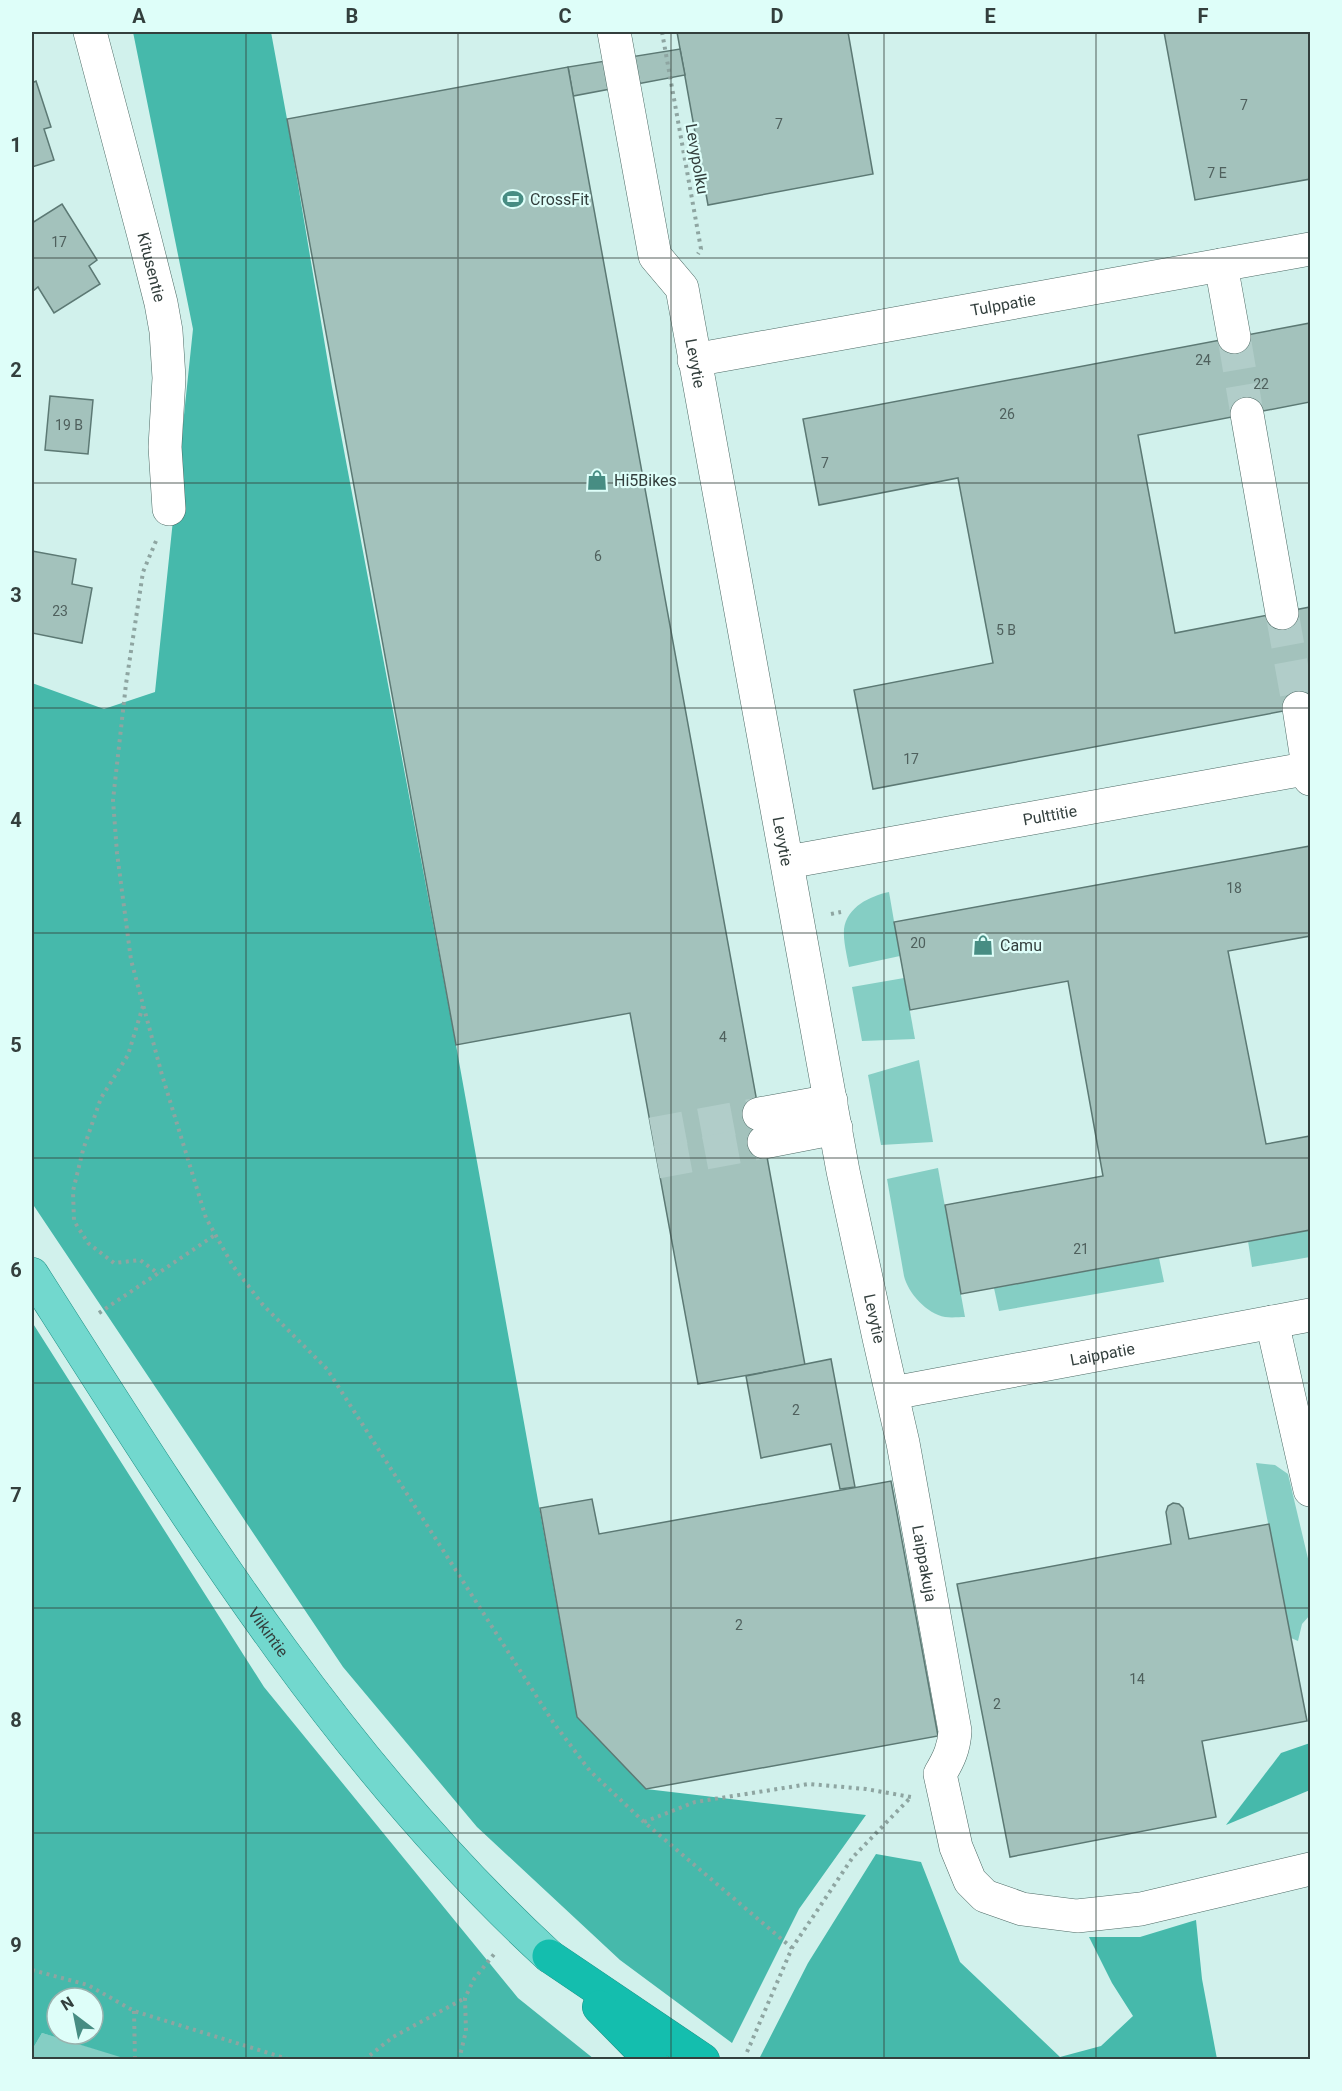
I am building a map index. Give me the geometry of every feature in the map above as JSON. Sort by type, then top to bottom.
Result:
[{"type":"highway","points":[[549,1956],[651,2060]]},
{"type":"highway","points":[[549,1956],[703,2060]]},
{"type":"main road","name":"Viikintie","points":[[32,1274],[129,1427],[316,1697],[390,1791],[455,1864],[549,1956]]},
{"type":"street","name":"Kitusentie","points":[[90,32],[144,236],[166,331],[169,378],[165,447],[170,509]]},
{"type":"street","points":[[614,32],[655,256],[682,288]]},
{"type":"street","name":"Tulppatie","points":[[694,360],[1311,249]]},
{"type":"street","points":[[1221,265],[1234,337]]},
{"type":"street","name":"Levytie","points":[[682,288],[833,1114],[879,1338],[893,1394]]},
{"type":"street","points":[[1247,414],[1282,612]]},
{"type":"street","points":[[1299,708],[1310,771]]},
{"type":"street","name":"Pulttitie","points":[[788,862],[1310,771]]},
{"type":"street","points":[[761,1128],[833,1114]]},
{"type":"street","name":"Laippatie","points":[[893,1394],[1311,1315]]},
{"type":"street","points":[[1272,1322],[1311,1490]]},
{"type":"street","name":"Laippakuja","points":[[893,1394],[955,1731],[954,1747],[940,1774]]},
{"type":"street","points":[[940,1774],[956,1847],[970,1881],[986,1896],[1022,1909],[1077,1916],[1141,1909],[1311,1869]]},
{"type":"path","name":"Levypolku","points":[[662,32],[701,249],[682,288]]},
{"type":"path","points":[[170,509],[143,572],[126,684],[113,800],[117,853],[131,960],[203,1207],[215,1235],[233,1266],[263,1305],[327,1369],[553,1722],[590,1771],[644,1822],[792,1948]]},
{"type":"path","points":[[143,1006],[128,1055],[101,1098],[83,1150],[74,1191],[74,1221],[88,1244],[114,1263],[140,1260],[159,1274]]},
{"type":"path","points":[[69,1333],[215,1235]]},
{"type":"path","points":[[747,2052],[792,1948],[853,1857],[911,1797],[940,1774]]},
{"type":"path","points":[[644,1822],[695,1802],[809,1784],[866,1789],[911,1797]]},
{"type":"path","points":[[459,2060],[466,2031],[465,1998],[474,1979],[516,1926]]},
{"type":"path","points":[[32,1970],[88,1985],[134,2011],[291,2060]]},
{"type":"path","points":[[364,2060],[393,2037],[465,1998]]},
{"type":"path","points":[[134,2011],[135,2060]]},
{"type":"green space","points":[[133,32],[271,32],[332,387],[456,1045],[577,1717],[646,1789],[866,1815],[799,1909],[732,2043],[620,1960],[477,1827],[343,1667],[32,1203],[32,683],[104,709],[155,692],[193,329]]},
{"type":"green space","points":[[889,892],[900,956],[849,967],[844,938],[846,921],[860,904],[874,896]]},
{"type":"green space","points":[[904,978],[915,1039],[862,1041],[852,987]]},
{"type":"green space","points":[[919,1060],[933,1142],[881,1145],[868,1075]]},
{"type":"green space","points":[[938,1168],[965,1317],[945,1317],[932,1312],[914,1296],[904,1276],[887,1179]]},
{"type":"green space","points":[[1310,1230],[1310,1257],[1252,1267],[1248,1241]]},
{"type":"green space","points":[[1159,1258],[1164,1282],[999,1311],[994,1288]]},
{"type":"green space","points":[[32,1322],[264,1687],[518,1998],[594,2059],[130,2060],[84,2046],[105,2046],[105,1986],[45,1986],[45,2034],[42,2033],[32,2050]]},
{"type":"green space","points":[[1256,1463],[1275,1465],[1288,1474],[1310,1567],[1310,1615],[1302,1624],[1298,1641],[1291,1638]]},
{"type":"green space","points":[[1310,1743],[1310,1790],[1226,1825],[1281,1753]]},
{"type":"green space","points":[[876,1854],[921,1862],[960,1962],[1060,2057],[1101,2046],[1133,2016],[1112,1983],[1089,1937],[1140,1937],[1196,1920],[1202,1979],[1217,2059],[765,2060],[760,2057],[808,1963]]},
{"type":"green space","points":[[42,2033],[45,2034],[45,2046],[86,2046],[130,2059],[32,2059],[32,2050]]},
{"type":"building","points":[[677,32],[848,32],[873,174],[708,205]]},
{"type":"building","points":[[1164,32],[1310,32],[1310,179],[1195,200]]},
{"type":"building","points":[[680,49],[685,75],[573,96],[568,67]]},
{"type":"building","points":[[568,67],[805,1365],[698,1384],[630,1013],[456,1045],[287,119]]},
{"type":"building","points":[[36,81],[51,127],[44,129],[54,160],[32,167],[32,83]]},
{"type":"building","points":[[62,204],[97,260],[89,266],[100,284],[54,313],[38,287],[32,292],[32,223]]},
{"type":"building","points":[[1310,323],[1310,402],[1138,435],[1175,633],[1310,607],[1310,706],[873,789],[854,690],[993,663],[958,478],[819,505],[803,419]]},
{"type":"building","points":[[50,396],[93,400],[88,454],[45,450]]},
{"type":"building","points":[[32,551],[76,559],[72,584],[92,588],[82,643],[32,633]]},
{"type":"building","points":[[1310,846],[1310,936],[1228,951],[1266,1144],[1310,1136],[1310,1230],[961,1294],[945,1205],[1103,1176],[1068,981],[910,1010],[894,922]]},
{"type":"building","points":[[831,1359],[855,1487],[840,1489],[831,1444],[761,1458],[746,1376]]},
{"type":"building","points":[[891,1481],[938,1736],[646,1789],[577,1717],[540,1508],[592,1499],[599,1534]]},
{"type":"building","points":[[1173,1503],[1183,1508],[1189,1539],[1269,1524],[1307,1721],[1202,1741],[1216,1817],[1010,1857],[957,1584],[1171,1544],[1166,1512],[1168,1506]]},
{"type":"tunnel","points":[[1234,337],[1247,414]]},
{"type":"tunnel","points":[[1282,613],[1299,708]]},
{"type":"tunnel","points":[[652,1134],[759,1114]]},
{"type":"tunnel","points":[[657,1162],[764,1142]]},
{"type":"place","name":"CrossFit","points":[[513,199]]},
{"type":"place","name":"Hi5Bikes","points":[[597,480]]},
{"type":"place","name":"Camu","points":[[983,945]]}]
